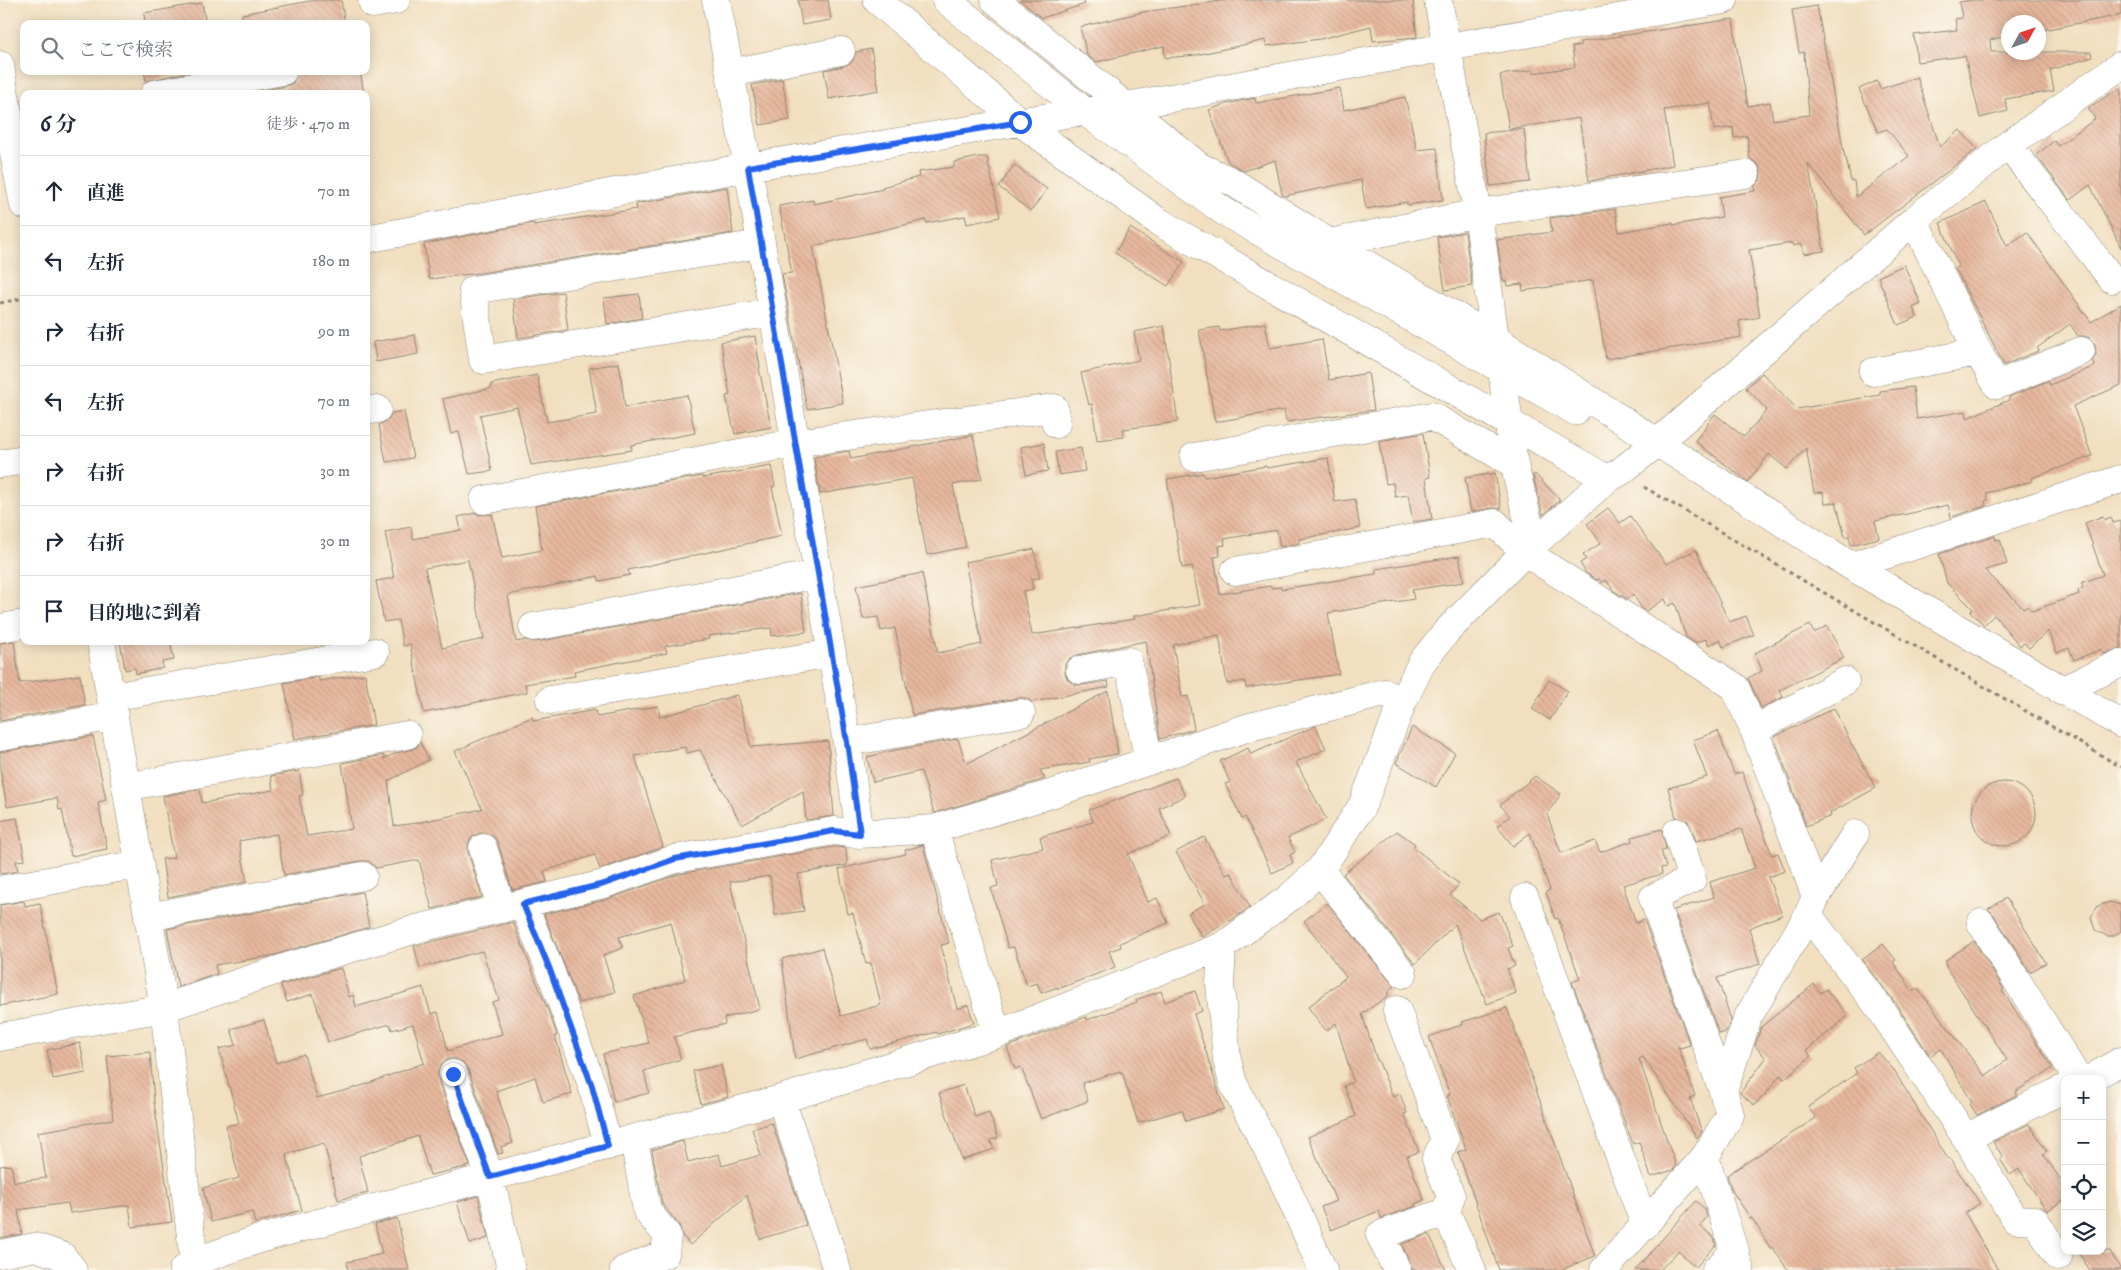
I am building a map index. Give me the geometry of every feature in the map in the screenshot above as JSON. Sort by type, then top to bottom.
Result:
[{"type":"street","points":[[372,0],[373,4],[396,0]]},
{"type":"street","points":[[716,0],[748,167],[832,653],[860,834]]},
{"type":"street","points":[[877,0],[1020,122],[1159,222],[1508,423],[1614,476]]},
{"type":"street","points":[[946,0],[1084,111],[1225,212],[1502,370],[1651,447],[2061,691],[2121,724]]},
{"type":"street","points":[[995,0],[1200,167],[1231,181],[1330,243],[1495,339],[1651,447]]},
{"type":"street","points":[[1438,0],[1478,213],[1514,464],[1529,548]]},
{"type":"street","points":[[370,238],[748,167],[1084,111],[1127,106],[1447,46],[1724,0]]},
{"type":"street","points":[[730,72],[841,51]]},
{"type":"street","points":[[0,65],[20,183]]},
{"type":"street","points":[[102,645],[164,1008],[191,1267],[259,1239],[781,1099],[997,1034],[1222,947],[1289,898],[1320,870],[1362,806],[1403,701],[1422,662],[1446,632],[1529,548],[1651,447],[1914,220],[2008,145],[2121,66]]},
{"type":"street","points":[[176,90],[261,75]]},
{"type":"street","points":[[2008,145],[2112,279]]},
{"type":"street","points":[[1330,243],[1478,213],[1746,174]]},
{"type":"street","points":[[1914,220],[1978,352],[1997,385],[2081,351]]},
{"type":"street","points":[[761,244],[473,290],[483,360],[773,312]]},
{"type":"street","points":[[1873,372],[1978,352]]},
{"type":"street","points":[[484,500],[795,443],[1054,408],[1056,424]]},
{"type":"street","points":[[1194,457],[1432,416],[1514,464]]},
{"type":"street","points":[[0,464],[20,461]]},
{"type":"street","points":[[1851,566],[2121,479]]},
{"type":"street","points":[[1235,571],[1495,523],[1735,687],[1754,730],[1812,906],[1966,1138],[2015,1219],[2035,1220],[2058,1257]]},
{"type":"street","points":[[533,626],[818,574]]},
{"type":"street","points":[[0,628],[20,625]]},
{"type":"street","points":[[0,738],[112,706],[375,652]]},
{"type":"street","points":[[550,700],[832,653]]},
{"type":"street","points":[[1080,670],[1128,661],[1149,761]]},
{"type":"street","points":[[2061,691],[2121,663]]},
{"type":"street","points":[[1754,730],[1845,681]]},
{"type":"street","points":[[0,1037],[164,1008],[287,967],[420,928],[604,884],[675,859],[834,831],[860,834],[934,829],[1054,793],[1246,728],[1384,693],[1403,701]]},
{"type":"street","points":[[847,742],[1021,713]]},
{"type":"street","points":[[126,787],[407,735]]},
{"type":"street","points":[[934,829],[997,1034]]},
{"type":"street","points":[[1604,1270],[1705,1157],[1730,1114],[1653,898],[1692,880],[1677,832]]},
{"type":"street","points":[[1723,1091],[1748,1018],[1855,834]]},
{"type":"street","points":[[483,848],[512,906],[550,970],[592,1086],[608,1146]]},
{"type":"street","points":[[0,890],[139,864]]},
{"type":"street","points":[[1320,870],[1403,974]]},
{"type":"street","points":[[148,917],[363,876]]},
{"type":"street","points":[[1525,898],[1644,1225]]},
{"type":"street","points":[[1981,923],[2076,1075]]},
{"type":"street","points":[[1222,947],[1221,994],[1227,1060],[1233,1083],[1279,1171],[1323,1270]]},
{"type":"street","points":[[1397,1010],[1444,1140],[1436,1159],[1451,1196],[1446,1212],[1472,1270]]},
{"type":"street","points":[[2097,1075],[2121,1061]]},
{"type":"street","points":[[453,1074],[490,1177],[511,1270]]},
{"type":"street","points":[[1966,1138],[2061,1090]]},
{"type":"street","points":[[781,1099],[837,1270]]},
{"type":"street","points":[[624,1270],[665,1254],[667,1236],[647,1211],[634,1139]]},
{"type":"street","points":[[1705,1157],[1730,1264]]},
{"type":"street","points":[[1397,1270],[1380,1235],[1446,1212]]},
{"type":"street","points":[[0,1254],[35,1247],[62,1256],[73,1270]]},
{"type":"path","points":[[0,302],[20,299]]},
{"type":"path","points":[[1614,476],[2121,767]]},
{"type":"building","points":[[315,0],[341,0],[344,20],[243,20],[242,14]]},
{"type":"building","points":[[798,0],[828,0],[831,20],[802,25]]},
{"type":"building","points":[[1020,0],[1084,0],[1085,4],[1042,18]]},
{"type":"building","points":[[1228,0],[1413,0],[1417,37],[1373,41],[1371,26],[1320,39],[1267,46],[1266,40],[1196,55],[1165,58],[1164,46],[1096,62],[1087,55],[1080,27],[1143,12]]},
{"type":"building","points":[[1972,0],[2121,0],[2121,15],[2046,29],[2046,15],[2001,15],[2001,38],[1990,40],[1991,52],[2001,52],[2001,60],[2046,60],[2046,52],[2091,52],[2092,57],[2050,70],[2054,91],[2005,99],[2008,111],[1980,118],[1965,56],[1917,62],[1914,35],[1957,30],[1955,19],[1962,18],[1959,2]]},
{"type":"building","points":[[202,3],[205,20],[145,20],[144,13]]},
{"type":"building","points":[[1817,6],[1845,158],[1851,181],[1854,181],[1856,197],[1909,156],[1887,129],[1878,132],[1859,89],[1877,81],[1880,89],[1917,77],[1940,147],[1960,130],[1977,149],[1864,235],[1808,163],[1824,251],[1804,254],[1802,244],[1793,246],[1792,243],[1749,250],[1760,317],[1739,321],[1741,337],[1606,359],[1593,280],[1523,291],[1522,284],[1507,286],[1506,281],[1503,281],[1497,240],[1552,232],[1550,218],[1615,209],[1619,232],[1722,217],[1719,197],[1755,191],[1754,187],[1760,180],[1761,172],[1758,164],[1750,159],[1747,136],[1734,138],[1733,127],[1714,130],[1710,103],[1664,110],[1673,165],[1589,181],[1579,118],[1509,129],[1500,75],[1533,70],[1533,73],[1575,67],[1572,47],[1581,45],[1580,42],[1733,19],[1748,106],[1770,102],[1773,120],[1809,115],[1804,52],[1799,53],[1792,10]]},
{"type":"building","points":[[871,49],[879,90],[829,99],[824,70],[844,66],[852,62],[856,52]]},
{"type":"building","points":[[145,75],[174,75],[146,81]]},
{"type":"building","points":[[296,75],[361,75],[363,90],[265,90],[293,83]]},
{"type":"building","points":[[782,79],[790,120],[760,125],[752,85]]},
{"type":"building","points":[[2121,87],[2121,248],[2090,185],[2070,200],[2036,155],[2054,141],[2058,146],[2095,119],[2088,108]]},
{"type":"building","points":[[1340,88],[1344,110],[1405,97],[1417,150],[1437,148],[1443,200],[1407,205],[1407,202],[1366,209],[1361,180],[1285,196],[1282,194],[1275,160],[1244,171],[1228,162],[1209,110],[1226,104],[1255,98],[1256,103]]},
{"type":"building","points":[[1524,129],[1530,182],[1490,186],[1484,133]]},
{"type":"building","points":[[987,157],[1000,217],[967,224],[965,216],[926,223],[926,220],[813,246],[843,403],[807,409],[782,274],[792,273],[779,206],[813,200],[814,204],[883,189],[882,187],[919,177],[918,172],[954,167],[954,162]]},
{"type":"building","points":[[1014,165],[1047,189],[1031,211],[999,187]]},
{"type":"building","points":[[727,187],[733,233],[480,273],[429,279],[424,244],[534,223],[534,225],[637,209],[636,204]]},
{"type":"building","points":[[1986,202],[2007,246],[2027,232],[2091,322],[2121,304],[2121,385],[2073,406],[2092,456],[2032,478],[2033,481],[1986,493],[1988,500],[1985,501],[1986,506],[1951,517],[1948,505],[1875,521],[1879,538],[1851,545],[1849,536],[1845,537],[1836,502],[1825,504],[1823,492],[1814,493],[1806,448],[1787,469],[1769,454],[1748,482],[1695,441],[1715,414],[1744,437],[1767,410],[1746,388],[1762,373],[1797,409],[1880,395],[1880,391],[1913,387],[1917,419],[1966,411],[1967,418],[2009,400],[2009,397],[2048,381],[2050,385],[2095,366],[2092,361],[2096,354],[2095,345],[2090,338],[2078,336],[2070,324],[2037,348],[2038,351],[2004,365],[1955,268],[1959,267],[1940,223]]},
{"type":"building","points":[[1130,228],[1184,262],[1168,286],[1115,253]]},
{"type":"building","points":[[1465,232],[1472,286],[1445,290],[1437,237]]},
{"type":"building","points":[[1904,265],[1921,304],[1913,308],[1917,317],[1898,325],[1878,277]]},
{"type":"building","points":[[563,292],[568,330],[518,338],[513,299]]},
{"type":"building","points":[[639,294],[642,318],[607,324],[604,298]]},
{"type":"building","points":[[1265,323],[1270,348],[1322,339],[1329,380],[1368,373],[1374,410],[1286,422],[1284,410],[1215,422],[1199,330],[1219,327],[1220,331]]},
{"type":"building","points":[[1164,326],[1178,422],[1123,429],[1124,437],[1097,440],[1092,404],[1089,405],[1081,373],[1139,360],[1134,332]]},
{"type":"building","points":[[415,335],[418,354],[376,362],[373,342]]},
{"type":"building","points":[[755,336],[759,368],[771,427],[735,434],[726,396],[730,395],[721,342]]},
{"type":"building","points":[[619,363],[625,407],[687,395],[695,433],[631,445],[632,450],[531,465],[517,407],[480,415],[492,471],[469,474],[459,432],[451,434],[443,399],[492,388],[491,384],[537,375],[547,422],[597,414],[589,368]]},
{"type":"building","points":[[404,411],[413,458],[386,462],[379,425],[387,421],[392,413]]},
{"type":"building","points":[[1423,433],[1430,477],[1426,478],[1432,519],[1413,522],[1408,495],[1395,497],[1393,483],[1386,484],[1379,441]]},
{"type":"building","points":[[973,435],[982,479],[953,485],[966,547],[927,555],[912,478],[820,494],[814,457],[849,451],[851,459]]},
{"type":"building","points":[[1044,443],[1048,471],[1026,475],[1021,447]]},
{"type":"building","points":[[1081,448],[1085,471],[1059,475],[1055,452]]},
{"type":"building","points":[[1328,458],[1335,502],[1355,499],[1360,528],[1299,539],[1299,543],[1280,547],[1277,530],[1224,539],[1225,545],[1219,546],[1220,556],[1214,557],[1220,594],[1271,586],[1271,588],[1281,587],[1282,589],[1376,574],[1376,569],[1459,556],[1464,582],[1412,590],[1414,599],[1328,613],[1339,674],[1246,688],[1245,681],[1227,684],[1219,635],[1173,645],[1182,697],[1188,696],[1194,729],[1160,739],[1146,641],[1077,655],[1070,658],[1065,664],[1065,673],[1068,680],[1074,685],[1108,681],[1109,687],[1032,702],[1026,698],[1018,698],[912,715],[895,628],[881,631],[878,617],[863,619],[856,586],[922,573],[938,653],[982,644],[965,562],[1034,549],[1040,578],[1031,579],[1033,589],[1023,591],[1032,635],[1135,619],[1134,616],[1200,605],[1192,566],[1182,568],[1167,479],[1203,473],[1204,477]]},
{"type":"building","points":[[771,466],[775,486],[772,487],[782,536],[628,570],[630,575],[599,581],[598,576],[508,595],[516,642],[526,640],[536,642],[801,593],[806,632],[772,636],[771,628],[708,636],[709,639],[665,646],[667,653],[574,671],[575,676],[525,684],[527,692],[424,713],[410,644],[403,646],[398,620],[384,622],[376,581],[394,578],[385,532],[411,527],[413,539],[461,530],[458,517],[476,513],[479,515],[492,514],[502,558],[542,550],[535,506],[702,476],[703,478]],"holes":[[[468,560],[484,639],[442,648],[425,568]]]},
{"type":"building","points":[[1495,473],[1501,509],[1492,508],[1471,512],[1465,478]]},
{"type":"building","points":[[1535,474],[1560,500],[1543,515],[1533,476]]},
{"type":"building","points":[[1608,508],[1620,523],[1630,516],[1666,564],[1696,550],[1729,622],[1746,616],[1754,635],[1723,647],[1720,640],[1708,645],[1706,639],[1695,643],[1686,637],[1675,603],[1668,606],[1665,599],[1646,611],[1642,609],[1633,594],[1627,599],[1614,591],[1606,580],[1602,583],[1599,579],[1597,580],[1586,573],[1580,563],[1586,559],[1583,555],[1601,543],[1587,524]]},
{"type":"building","points":[[2103,516],[2104,520],[2111,517],[2113,523],[2121,521],[2121,648],[2104,654],[2102,649],[2074,660],[2069,648],[2057,653],[2048,631],[2029,648],[2024,643],[2020,646],[1994,615],[1984,625],[1970,611],[1973,609],[1947,583],[1939,554],[1995,536],[1996,540],[2000,539],[2007,564],[1985,570],[2024,609],[2027,606],[2032,611],[2079,594],[2078,590],[2083,588],[2081,583],[2103,575],[2085,523]]},
{"type":"building","points":[[1810,625],[1814,633],[1827,626],[1844,658],[1780,690],[1783,697],[1761,708],[1748,678],[1762,671],[1755,653]]},
{"type":"building","points":[[14,641],[20,683],[80,675],[85,705],[0,721],[0,643]]},
{"type":"building","points":[[121,645],[171,645],[174,660],[162,662],[163,668],[136,674],[135,668],[125,670]]},
{"type":"building","points":[[365,674],[374,725],[295,739],[284,683],[319,677],[319,681]]},
{"type":"building","points":[[1549,680],[1568,691],[1550,720],[1532,709]]},
{"type":"building","points":[[1108,691],[1118,754],[1089,759],[1090,762],[1040,770],[1045,779],[934,813],[921,771],[873,782],[867,757],[958,739],[966,764]]},
{"type":"building","points":[[737,695],[751,747],[828,741],[834,816],[806,820],[803,791],[742,825],[700,750],[687,753],[685,747],[635,756],[663,847],[600,869],[595,855],[544,871],[547,882],[512,890],[498,843],[494,837],[487,833],[479,833],[471,838],[468,844],[468,852],[482,897],[432,909],[419,860],[376,868],[369,861],[360,861],[284,875],[277,834],[239,841],[247,882],[168,897],[162,859],[174,858],[163,796],[200,789],[202,803],[273,790],[271,776],[299,771],[303,795],[299,796],[307,836],[352,829],[342,763],[384,755],[384,759],[396,753],[417,747],[420,742],[429,760],[388,781],[394,826],[416,823],[482,809],[455,751],[532,717],[533,721],[595,710],[597,717],[658,706],[660,717]]},
{"type":"building","points":[[1834,708],[1876,788],[1830,813],[1831,816],[1806,826],[1774,737]]},
{"type":"building","points":[[1316,726],[1326,749],[1296,762],[1326,819],[1288,838],[1295,852],[1290,855],[1293,863],[1272,873],[1245,817],[1242,819],[1225,784],[1230,782],[1220,761],[1248,748],[1251,754]]},
{"type":"building","points":[[1412,727],[1455,753],[1436,787],[1396,763]]},
{"type":"building","points":[[1718,731],[1734,774],[1742,772],[1772,855],[1778,853],[1785,871],[1768,877],[1782,915],[1749,928],[1760,964],[1717,978],[1731,1019],[1726,1032],[1719,1034],[1674,910],[1714,897],[1710,882],[1755,868],[1741,829],[1696,841],[1688,821],[1676,817],[1668,788],[1707,777],[1693,740]]},
{"type":"building","points":[[93,736],[106,800],[98,802],[107,849],[71,856],[62,809],[59,810],[57,798],[7,807],[0,769],[0,752]]},
{"type":"building","points":[[1535,776],[1561,794],[1547,814],[1561,853],[1595,841],[1600,852],[1633,841],[1632,837],[1662,829],[1666,850],[1661,851],[1666,867],[1661,868],[1662,874],[1623,885],[1636,923],[1644,920],[1690,1045],[1680,1048],[1678,1046],[1695,1096],[1690,1098],[1702,1132],[1697,1138],[1643,1057],[1639,1059],[1676,1166],[1673,1170],[1651,1177],[1639,1142],[1633,1144],[1572,982],[1580,979],[1558,918],[1555,919],[1546,892],[1550,890],[1530,833],[1513,846],[1497,826],[1510,816],[1500,805]]},
{"type":"building","points":[[1176,778],[1185,796],[1159,808],[1171,836],[1128,854],[1148,902],[1157,898],[1168,923],[1120,943],[1121,947],[1109,951],[1115,967],[1058,989],[1058,987],[1041,993],[1037,983],[1027,986],[1014,947],[1008,948],[991,888],[998,886],[992,860],[1043,848],[1040,837],[1093,822],[1089,810]]},
{"type":"building","points":[[2004,782],[2022,788],[2030,796],[2036,814],[2030,832],[2022,840],[2004,846],[1986,840],[1978,832],[1972,814],[1978,796],[1986,788]]},
{"type":"building","points":[[17,818],[25,860],[16,861],[18,871],[0,874],[0,821]]},
{"type":"building","points":[[1397,831],[1415,844],[1413,847],[1459,884],[1450,895],[1480,919],[1499,912],[1513,946],[1508,948],[1515,966],[1507,969],[1516,993],[1487,1004],[1455,924],[1415,964],[1343,874]]},
{"type":"building","points":[[1204,837],[1226,875],[1231,873],[1250,907],[1202,937],[1188,913],[1205,904],[1176,852]]},
{"type":"building","points":[[923,845],[949,943],[941,945],[957,1009],[968,1005],[974,1023],[938,1034],[937,1032],[870,1049],[867,1039],[795,1059],[782,959],[822,948],[841,1016],[881,1005],[871,963],[866,964],[853,913],[848,914],[839,869],[906,854],[905,850]]},
{"type":"building","points":[[834,847],[846,848],[847,865],[798,874],[804,911],[775,915],[770,876],[730,882],[760,1009],[724,1018],[725,1024],[674,1037],[681,1059],[644,1071],[649,1093],[614,1102],[603,1054],[649,1043],[634,996],[685,980],[671,922],[619,937],[623,948],[603,955],[615,992],[579,1003],[544,914],[608,899],[679,874]]},
{"type":"building","points":[[362,892],[369,927],[271,956],[215,965],[217,974],[178,987],[167,929]]},
{"type":"building","points":[[2006,898],[2046,963],[2030,972],[1994,915],[1988,909]]},
{"type":"building","points":[[24,901],[25,906],[40,903],[58,994],[0,1006],[0,905]]},
{"type":"building","points":[[2110,902],[2121,905],[2121,931],[2114,936],[2107,936],[2095,930],[2091,917],[2098,906]]},
{"type":"building","points":[[1327,903],[1394,986],[1387,993],[1389,995],[1362,1014],[1377,1060],[1393,1097],[1400,1094],[1407,1113],[1404,1114],[1419,1152],[1407,1156],[1424,1200],[1415,1204],[1416,1206],[1381,1218],[1379,1211],[1331,1230],[1321,1207],[1336,1201],[1308,1137],[1356,1116],[1344,1086],[1353,1082],[1336,1023],[1326,1031],[1308,1007],[1346,977],[1304,921]]},
{"type":"building","points":[[513,922],[553,1023],[572,1094],[543,1102],[535,1077],[496,1091],[513,1143],[501,1147],[503,1153],[498,1154],[468,1069],[463,1062],[448,1059],[441,1064],[438,1079],[470,1166],[430,1175],[418,1136],[359,1156],[368,1193],[338,1200],[324,1143],[286,1154],[302,1210],[255,1223],[252,1212],[211,1222],[203,1188],[239,1178],[226,1126],[239,1123],[219,1049],[236,1045],[231,1029],[264,1020],[276,1063],[304,1054],[317,1098],[358,1087],[424,1063],[413,1024],[392,1030],[390,1024],[328,1042],[313,994],[287,1002],[281,985],[341,968],[349,997],[353,995],[356,1007],[423,987],[431,1014],[438,1012],[448,1051],[502,1034],[492,1002],[499,1000],[482,951],[420,968],[414,946]]},
{"type":"building","points":[[1974,941],[2004,989],[2002,990],[2053,1068],[2015,1092],[2017,1095],[1977,1115],[1970,1104],[1972,1102],[1941,1049],[1930,1056],[1894,1001],[1862,960],[1883,944],[1896,960],[1893,962],[1913,991],[1918,989],[1985,1076],[2007,1060],[1946,967],[1946,960]]},
{"type":"building","points":[[1814,984],[1821,993],[1826,989],[1848,1016],[1806,1051],[1811,1056],[1784,1079],[1780,1075],[1765,1095],[1754,1105],[1740,1093],[1766,1058],[1755,1046],[1761,1027]]},
{"type":"building","points":[[1161,991],[1165,1002],[1195,991],[1202,1011],[1194,1014],[1224,1109],[1186,1121],[1182,1110],[1138,1123],[1122,1072],[1120,1073],[1120,1071],[1082,1083],[1088,1101],[1041,1119],[1021,1067],[1015,1069],[1007,1047],[1086,1017],[1087,1020],[1137,1002],[1136,1000]]},
{"type":"building","points":[[1507,1008],[1595,1256],[1561,1270],[1499,1270],[1458,1152],[1466,1149],[1447,1096],[1450,1095],[1429,1037],[1463,1024],[1462,1022]]},
{"type":"building","points":[[80,1043],[86,1073],[53,1079],[47,1050]]},
{"type":"building","points":[[150,1052],[154,1102],[172,1222],[132,1227],[129,1205],[70,1213],[68,1203],[18,1210],[22,1234],[0,1238],[0,1166],[11,1165],[14,1182],[46,1178],[38,1132],[113,1119],[107,1056]]},
{"type":"building","points":[[1878,1052],[1893,1069],[1948,1159],[1980,1203],[1965,1213],[1998,1270],[1788,1270],[1773,1248],[1770,1248],[1752,1218],[1732,1191],[1727,1175],[1816,1118],[1808,1107],[1857,1073],[1854,1068]]},
{"type":"building","points":[[721,1065],[728,1097],[701,1104],[693,1071]]},
{"type":"building","points":[[964,1085],[975,1117],[989,1112],[998,1138],[990,1140],[994,1149],[962,1160],[939,1093]]},
{"type":"building","points":[[772,1123],[806,1225],[760,1239],[747,1195],[690,1245],[682,1235],[679,1225],[662,1204],[652,1150],[683,1141],[688,1162],[719,1154],[722,1166],[761,1155],[752,1129]]},
{"type":"building","points":[[2029,1124],[2047,1151],[2043,1154],[2061,1180],[2061,1202],[2047,1211],[2019,1169],[2010,1175],[2000,1159],[2003,1157],[1993,1142]]},
{"type":"building","points":[[478,1196],[488,1238],[470,1244],[457,1202]]},
{"type":"building","points":[[1696,1201],[1705,1209],[1707,1217],[1700,1226],[1714,1238],[1716,1245],[1696,1267],[1678,1251],[1660,1270],[1635,1270]]},
{"type":"building","points":[[397,1218],[409,1270],[348,1270],[347,1262],[382,1254],[375,1224]]},
{"type":"building","points":[[1429,1234],[1446,1270],[1412,1270],[1402,1244]]},
{"type":"building","points":[[2106,1251],[2110,1251],[2121,1270],[2090,1270],[2080,1255],[2106,1255]]},
{"type":"route","points":[[453,1074],[490,1177],[608,1146],[592,1086],[550,970],[523,904],[604,884],[675,859],[834,831],[860,834],[847,742],[748,167],[1020,122]]}]
